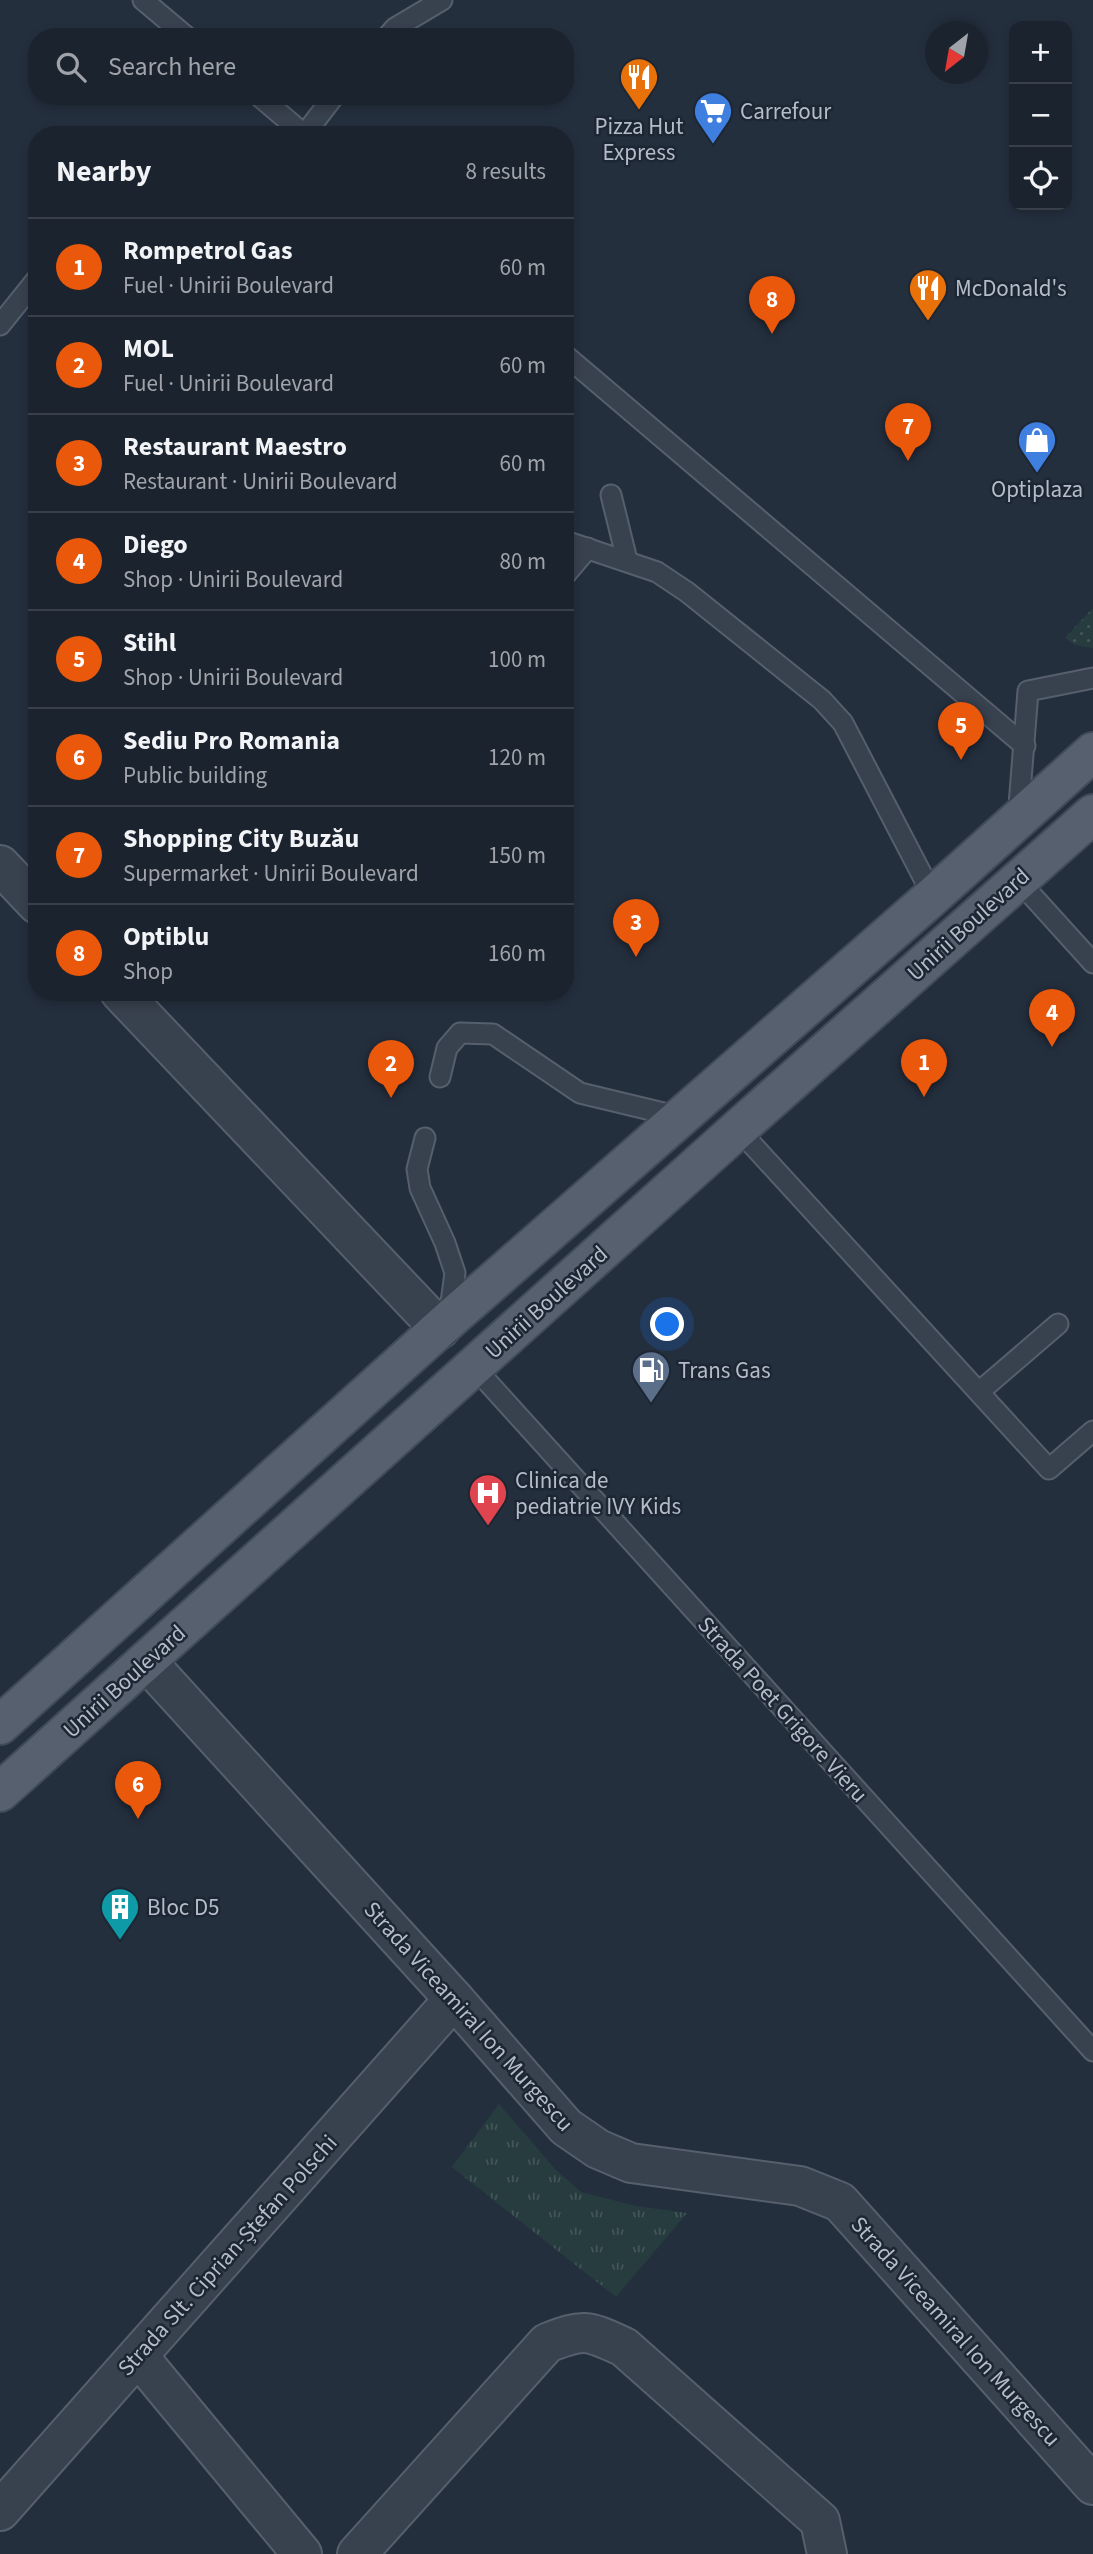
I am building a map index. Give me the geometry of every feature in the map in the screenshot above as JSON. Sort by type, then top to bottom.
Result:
[{"type":"main road","name":"Unirii Boulevard","points":[[0,1725],[444,1325],[1093,752]]},
{"type":"main road","name":"Unirii Boulevard","points":[[0,1792],[1093,814]]},
{"type":"street","points":[[0,865],[28,895]]},
{"type":"street","points":[[129,1001],[444,1325]]},
{"type":"street","name":"Strada Viceamiral Ion Murgescu","points":[[147,1662],[454,1999],[566,2127],[598,2149],[631,2163],[800,2186],[840,2202],[1093,2485]]},
{"type":"street","name":"Strada Slt. Ciprian-Ștefan Polschi","points":[[0,2511],[454,1999]]},
{"type":"street","points":[[357,2554],[547,2343],[574,2332],[594,2333],[624,2347],[820,2521],[827,2554]]},
{"type":"street","points":[[138,2356],[302,2554]]},
{"type":"lane","points":[[143,0],[176,28]]},
{"type":"lane","points":[[396,28],[442,0]]},
{"type":"lane","points":[[270,105],[295,126]]},
{"type":"lane","points":[[311,126],[327,105]]},
{"type":"lane","points":[[1,325],[28,290]]},
{"type":"lane","points":[[574,363],[1025,746]]},
{"type":"lane","points":[[611,495],[627,560]]},
{"type":"lane","points":[[574,544],[657,572],[687,592],[822,700],[843,723],[933,896]]},
{"type":"lane","points":[[574,564],[588,548]]},
{"type":"lane","points":[[1018,819],[1028,691],[1093,678]]},
{"type":"lane","points":[[1018,880],[1093,963]]},
{"type":"lane","points":[[440,1077],[447,1048],[460,1033],[493,1034],[580,1093],[680,1117]]},
{"type":"lane","points":[[738,1129],[1049,1469],[1093,1431]]},
{"type":"lane","points":[[425,1138],[417,1169],[420,1188],[445,1243],[455,1273],[444,1325]]},
{"type":"lane","points":[[979,1392],[1058,1324]]},
{"type":"lane","name":"Strada Poet Grigore Vieru","points":[[474,1367],[1093,2051]]},
{"type":"green space","points":[[1093,608],[1093,648],[1075,645],[1065,638]]},
{"type":"green space","points":[[499,2104],[556,2170],[581,2192],[636,2206],[687,2213],[616,2297],[452,2167]]},
{"type":"place","name":"Pizza Hut Express","points":[[639,111]]},
{"type":"place","name":"Carrefour","points":[[713,145]]},
{"type":"place","name":"McDonald's","points":[[928,322]]},
{"type":"place","name":"Optiblu","points":[[772,334]]},
{"type":"place","name":"Shopping City Buzău","points":[[908,461]]},
{"type":"place","name":"Optiplaza","points":[[1037,474]]},
{"type":"place","name":"Stihl","points":[[961,760]]},
{"type":"place","name":"Restaurant Maestro","points":[[636,957]]},
{"type":"place","name":"Diego","points":[[1052,1047]]},
{"type":"place","name":"Rompetrol Gas","points":[[924,1097]]},
{"type":"place","name":"MOL","points":[[391,1098]]},
{"type":"place","name":"Trans Gas","points":[[651,1404]]},
{"type":"place","name":"Clinica de pediatrie IVY Kids","points":[[488,1527]]},
{"type":"place","name":"Sediu Pro Romania","points":[[138,1819]]},
{"type":"place","name":"Bloc D5","points":[[120,1941]]}]
